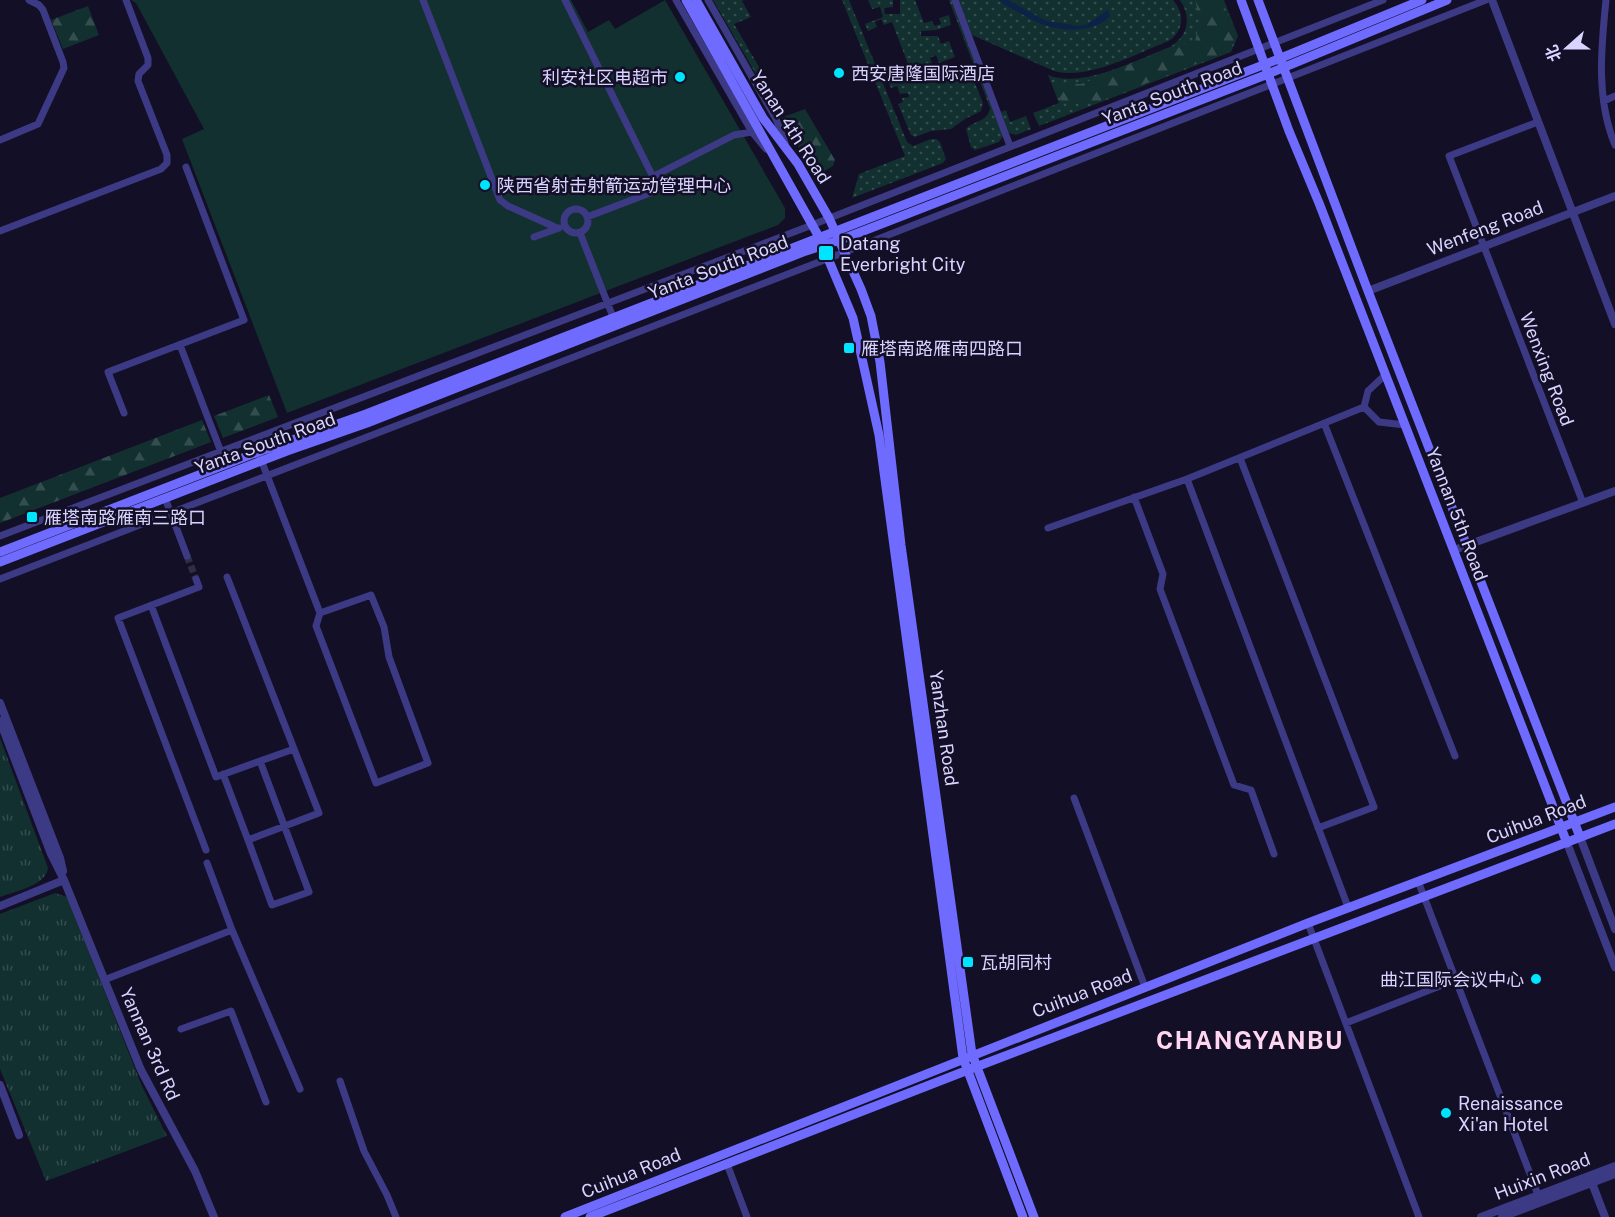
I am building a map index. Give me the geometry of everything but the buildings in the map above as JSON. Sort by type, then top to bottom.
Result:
[{"type":"main road","name":"Yanan 4th Road","points":[[686,0],[821,241]]},
{"type":"main road","name":"Yanan 4th Road","points":[[696,0],[763,118],[787,148],[838,236]]},
{"type":"main road","name":"Yannan 5th Road","points":[[1241,0],[1567,843]]},
{"type":"main road","name":"Yannan 5th Road","points":[[1258,0],[1368,291],[1580,837]]},
{"type":"main road","name":"Yanta South Road","points":[[0,552],[260,456],[612,317],[838,236],[1266,69],[1422,0]]},
{"type":"main road","name":"Yanta South Road","points":[[1283,62],[1447,0]]},
{"type":"main road","name":"Yanzhan Road","points":[[838,236],[871,316],[880,362],[901,545],[967,1056]]},
{"type":"main road","name":"Yanta South Road","points":[[0,562],[165,498],[260,456],[367,423],[821,241]]},
{"type":"main road","name":"Yanzhan Road","points":[[821,241],[853,318],[879,435],[967,1056],[1034,1217]]},
{"type":"main road","name":"Cuihua Road","points":[[565,1217],[1348,907],[1615,807]]},
{"type":"main road","name":"Cuihua Road","points":[[590,1217],[1615,824]]},
{"type":"main road","name":"Yanzhan Road","points":[[973,1069],[1023,1217]]},
{"type":"street","points":[[0,140],[39,123],[64,68],[42,8],[29,0]]},
{"type":"street","points":[[0,231],[161,169],[167,163],[167,155],[138,81],[139,74],[148,65],[148,58],[126,0]]},
{"type":"street","points":[[423,0],[500,200],[508,206],[571,232],[580,233]]},
{"type":"street","points":[[565,0],[654,176],[654,186],[650,193],[587,217]]},
{"type":"street","points":[[676,0],[752,132],[772,156]]},
{"type":"street","points":[[708,0],[776,119],[787,148]]},
{"type":"street","points":[[955,0],[1010,146]]},
{"type":"street","points":[[0,536],[812,225],[1383,0]]},
{"type":"street","points":[[0,579],[829,259],[1486,0]]},
{"type":"street","points":[[1492,0],[1615,324]]},
{"type":"street","points":[[1606,0],[1600,79],[1608,129],[1615,146]]},
{"type":"street","points":[[1604,101],[1615,96]]},
{"type":"street","name":"Wenxing Road","points":[[1538,123],[1449,156],[1583,503]]},
{"type":"street","points":[[654,176],[734,135],[752,132]]},
{"type":"street","points":[[1040,134],[1055,169]]},
{"type":"street","points":[[124,413],[108,372],[244,320],[186,167]]},
{"type":"street","name":"Wenfeng Road","points":[[1368,291],[1615,196]]},
{"type":"street","points":[[534,237],[560,227],[564,216],[571,210],[580,210],[587,217],[587,226],[580,233]]},
{"type":"street","points":[[580,233],[612,317]]},
{"type":"street","points":[[180,345],[221,452]]},
{"type":"street","points":[[1364,407],[1368,391],[1385,375]]},
{"type":"street","points":[[1048,528],[1187,479],[1364,407]]},
{"type":"street","points":[[1364,407],[1379,422],[1405,425]]},
{"type":"street","points":[[1324,423],[1455,756]]},
{"type":"street","points":[[260,456],[320,613],[316,626],[376,783],[428,763],[389,657],[384,627],[371,595],[320,613]]},
{"type":"street","points":[[1240,458],[1374,807],[1318,828]]},
{"type":"street","points":[[1187,479],[1348,907]]},
{"type":"street","points":[[1454,550],[1615,491]]},
{"type":"street","points":[[165,498],[187,556]]},
{"type":"street","points":[[1134,498],[1163,574],[1160,589],[1234,785],[1251,790],[1275,854]]},
{"type":"street","points":[[227,577],[319,813],[248,840]]},
{"type":"street","points":[[196,579],[199,587],[118,618],[206,850]]},
{"type":"street","points":[[151,605],[216,777],[294,748]]},
{"type":"street","name":"Yannan 3rd Rd","points":[[0,703],[60,858],[64,880]]},
{"type":"street","name":"Yannan 3rd Rd","points":[[0,721],[51,854],[64,880],[141,1071],[195,1171],[214,1217]]},
{"type":"street","points":[[223,774],[272,905],[309,891],[260,761]]},
{"type":"street","points":[[1074,798],[1145,987]]},
{"type":"street","name":"Yannan 5th Road","points":[[1580,837],[1615,929]]},
{"type":"street","name":"Yannan 5th Road","points":[[1567,843],[1615,967]]},
{"type":"street","points":[[207,863],[232,930],[300,1089]]},
{"type":"street","points":[[0,906],[64,880]]},
{"type":"street","points":[[1418,881],[1539,1199]]},
{"type":"street","points":[[1308,923],[1419,1217]]},
{"type":"street","points":[[104,980],[232,930]]},
{"type":"street","points":[[1346,1023],[1455,980]]},
{"type":"street","points":[[181,1029],[231,1011],[266,1102]]},
{"type":"street","points":[[340,1080],[364,1151],[396,1217]]},
{"type":"street","points":[[0,1085],[19,1135]]},
{"type":"street","points":[[727,1164],[747,1217]]},
{"type":"street","name":"Huixin Road","points":[[1502,1217],[1615,1166]]},
{"type":"street","name":"Huixin Road","points":[[1481,1217],[1615,1174]]},
{"type":"street","points":[[1592,1183],[1605,1217]]},
{"type":"green space","name":"陕西省射击射箭运动管理中心","points":[[131,0],[571,0],[588,32],[609,20],[615,29],[665,0],[785,208],[785,218],[778,225],[287,413],[182,139],[204,129],[136,3]]},
{"type":"green space","points":[[713,0],[744,0],[742,1],[751,17],[734,24],[766,79],[760,81]]},
{"type":"green space","points":[[842,0],[849,0],[907,142],[913,146],[936,139],[940,142],[946,159],[943,163],[852,198],[859,174],[905,156]]},
{"type":"green space","points":[[868,0],[893,0],[893,7],[884,8],[885,14],[900,14],[900,0],[915,0],[924,23],[932,21],[935,26],[941,24],[939,18],[949,15],[951,25],[936,30],[921,31],[921,36],[938,36],[941,44],[949,41],[955,57],[939,63],[936,55],[930,58],[937,71],[938,79],[969,68],[983,103],[981,111],[951,129],[931,131],[915,137],[911,135],[898,104],[903,102],[902,98],[909,97],[908,93],[900,94],[897,86],[891,88],[888,81],[897,78],[899,83],[905,81],[904,75],[911,72],[892,22],[884,25],[881,19],[875,22],[877,27],[868,31],[865,24],[883,17],[880,7],[872,9]]},
{"type":"green space","points":[[949,0],[952,0],[1003,136],[999,142],[975,150],[971,147],[966,129],[987,116],[990,108]]},
{"type":"green space","points":[[958,0],[1173,0],[1180,11],[1181,22],[1178,32],[1169,41],[1112,64],[1067,73],[1054,71],[972,35]]},
{"type":"green space","points":[[1180,0],[1224,0],[1238,36],[1231,52],[1039,126],[1033,113],[1059,103],[1048,75],[1062,78],[1093,76],[1170,47],[1181,38],[1186,26],[1186,13]]},
{"type":"green space","points":[[1195,0],[1222,0],[1236,36],[1230,51],[1095,103],[1062,103],[1054,84],[1081,84],[1170,48],[1182,47],[1189,39],[1195,42],[1200,19]]},
{"type":"green space","points":[[88,6],[99,35],[63,49],[51,20]]},
{"type":"green space","points":[[805,109],[835,160],[833,166],[816,176],[781,118]]},
{"type":"green space","points":[[1006,110],[1010,122],[1026,116],[1031,129],[1016,135],[1009,133],[1001,112]]},
{"type":"green space","points":[[269,395],[278,417],[223,438],[214,416]]},
{"type":"green space","points":[[202,420],[211,442],[0,523],[0,498]]},
{"type":"green space","points":[[0,738],[48,868],[46,874],[36,884],[0,897]]},
{"type":"green space","points":[[55,893],[67,897],[142,1086],[167,1136],[46,1181],[0,1069],[0,914]]},
{"type":"water","points":[[999,0],[1008,0],[1046,21],[1078,26],[1086,25],[1108,10],[1110,16],[1096,26],[1059,29],[1037,22]]},
{"type":"tunnel","points":[[187,556],[196,579]]},
{"type":"place","name":"西安唐隆国际酒店","points":[[839,73]]},
{"type":"place","name":"利安社区电超市","points":[[680,77]]},
{"type":"place","name":"陕西省射击射箭运动管理中心","points":[[485,185]]},
{"type":"place","name":"Datang Everbright City","points":[[826,253]]},
{"type":"place","name":"雁塔南路雁南四路口","points":[[849,348]]},
{"type":"place","name":"雁塔南路雁南三路口","points":[[32,517]]},
{"type":"place","name":"瓦胡同村","points":[[968,962]]},
{"type":"place","name":"曲江国际会议中心","points":[[1536,979]]},
{"type":"place","name":"Renaissance Xi'an Hotel","points":[[1446,1113]]},
{"type":"district","name":"CHANGYANBU","points":[[1250,1040]]}]
